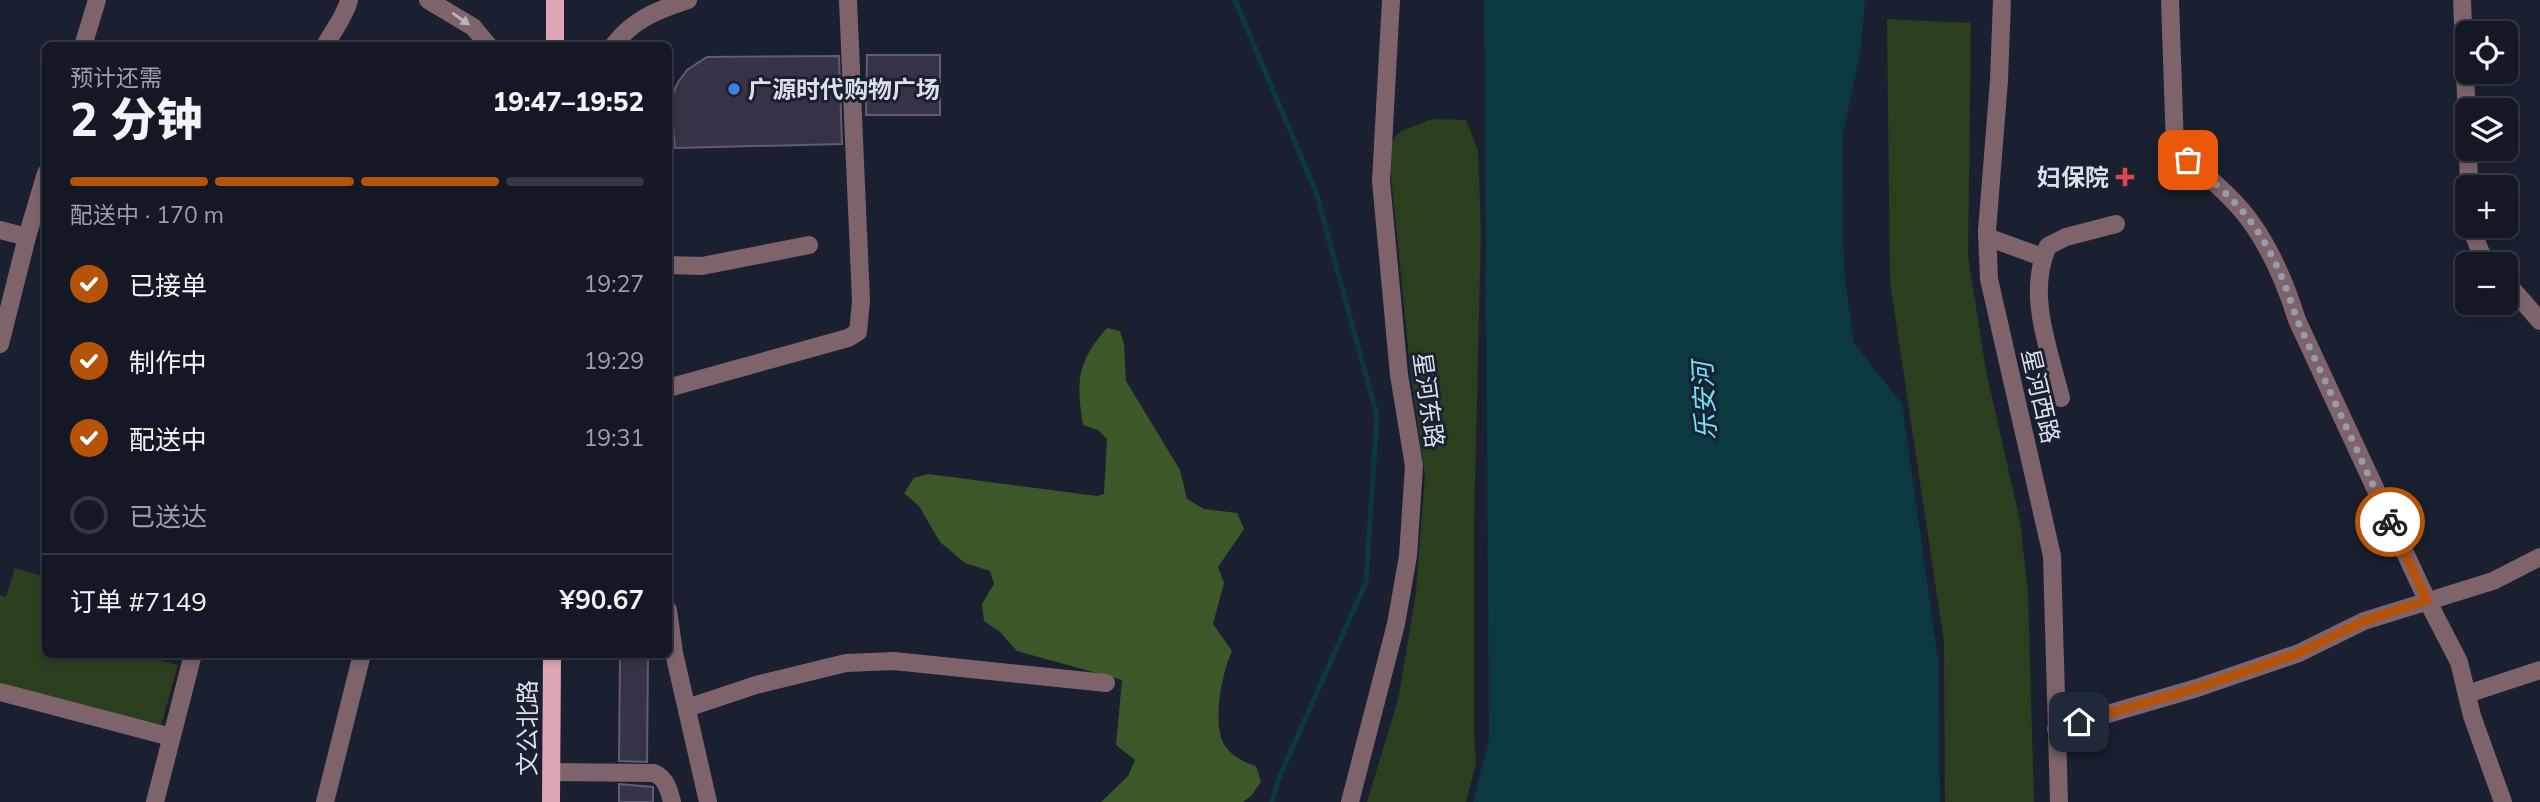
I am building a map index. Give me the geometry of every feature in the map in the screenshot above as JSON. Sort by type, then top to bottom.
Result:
[{"type":"main road","points":[[555,0],[555,42]]},
{"type":"main road","name":"文公北路","points":[[551,802],[552,658]]},
{"type":"street","points":[[84,42],[97,0]]},
{"type":"street","points":[[327,42],[346,12],[349,0]]},
{"type":"street","points":[[428,0],[473,27],[486,42]]},
{"type":"street","points":[[616,42],[622,34],[652,12],[688,0]]},
{"type":"street","points":[[672,387],[848,338],[858,332],[861,301],[848,0]]},
{"type":"street","name":"星河东路","points":[[1350,802],[1396,624],[1408,556],[1414,466],[1399,375],[1381,181],[1391,0]]},
{"type":"street","name":"星河西路","points":[[2002,0],[1987,237],[1989,290],[2052,556],[2059,802]]},
{"type":"street","points":[[2170,0],[2175,148],[2212,180],[2254,226],[2287,286],[2297,320],[2427,600],[2459,662],[2472,716],[2504,802]]},
{"type":"street","points":[[2462,0],[2466,98]]},
{"type":"street","points":[[0,344],[42,186]]},
{"type":"street","points":[[2061,398],[2041,316],[2037,283],[2042,257],[2048,246],[2066,237],[2116,225]]},
{"type":"street","points":[[0,230],[27,237]]},
{"type":"street","points":[[1987,237],[2042,257]]},
{"type":"street","points":[[672,265],[702,266],[809,245]]},
{"type":"street","points":[[2518,296],[2540,321]]},
{"type":"street","points":[[2056,729],[2197,688],[2287,657],[2364,621],[2493,582],[2540,557]]},
{"type":"street","points":[[672,639],[708,802]]},
{"type":"street","points":[[155,802],[192,658]]},
{"type":"street","points":[[326,802],[361,658]]},
{"type":"street","points":[[687,708],[756,685],[846,663],[894,662],[1105,684]]},
{"type":"street","points":[[2467,694],[2540,670]]},
{"type":"street","points":[[0,692],[171,737]]},
{"type":"street","points":[[551,772],[654,773],[662,777],[672,802]]},
{"type":"shaded area","points":[[1887,19],[1971,23],[1968,256],[1986,371],[2020,521],[2028,593],[2034,802],[1945,802],[1944,642],[1890,282]]},
{"type":"shaded area","points":[[1432,119],[1466,120],[1478,151],[1481,230],[1474,526],[1476,763],[1466,802],[1367,802],[1398,700],[1416,592],[1425,475],[1411,376],[1388,145],[1401,131]]},
{"type":"shaded area","points":[[15,568],[42,576],[42,658],[151,658],[178,665],[160,729],[0,686],[0,595],[6,597]]},
{"type":"green space","points":[[1107,328],[1120,331],[1124,344],[1126,381],[1180,470],[1187,499],[1204,509],[1237,513],[1244,529],[1218,567],[1224,583],[1213,624],[1232,651],[1220,698],[1220,735],[1234,755],[1256,766],[1261,782],[1243,802],[1101,802],[1128,776],[1135,760],[1116,745],[1122,680],[1017,651],[999,631],[984,621],[982,604],[994,584],[990,571],[965,563],[940,542],[919,506],[904,493],[914,478],[928,474],[1097,496],[1104,494],[1107,439],[1098,430],[1083,425],[1080,384],[1084,362]]},
{"type":"water","name":"乐安河","points":[[1484,0],[1865,0],[1861,50],[1842,138],[1844,272],[1854,343],[1902,404],[1938,660],[1940,802],[1473,802],[1489,739]]},
{"type":"building","points":[[867,55],[940,55],[940,115],[866,115]]},
{"type":"building","points":[[839,56],[842,144],[675,148],[672,98],[677,84],[687,70],[707,57]]},
{"type":"building","points":[[620,658],[648,658],[647,762],[619,761]]},
{"type":"building","points":[[619,784],[653,787],[653,802],[619,802]]},
{"type":"waterway","points":[[1235,0],[1316,192],[1377,416],[1366,582],[1279,778],[1272,802]]},
{"type":"way so far","points":[[2188,160],[2212,180],[2254,226],[2287,286],[2297,320],[2390,522]]},
{"type":"place","name":"广源时代购物广场","points":[[734,89]]},
{"type":"place","name":"妇保院","points":[[2125,177]]},
{"type":"route","points":[[2079,722],[2197,688],[2299,653],[2364,621],[2427,600],[2390,522]]}]
